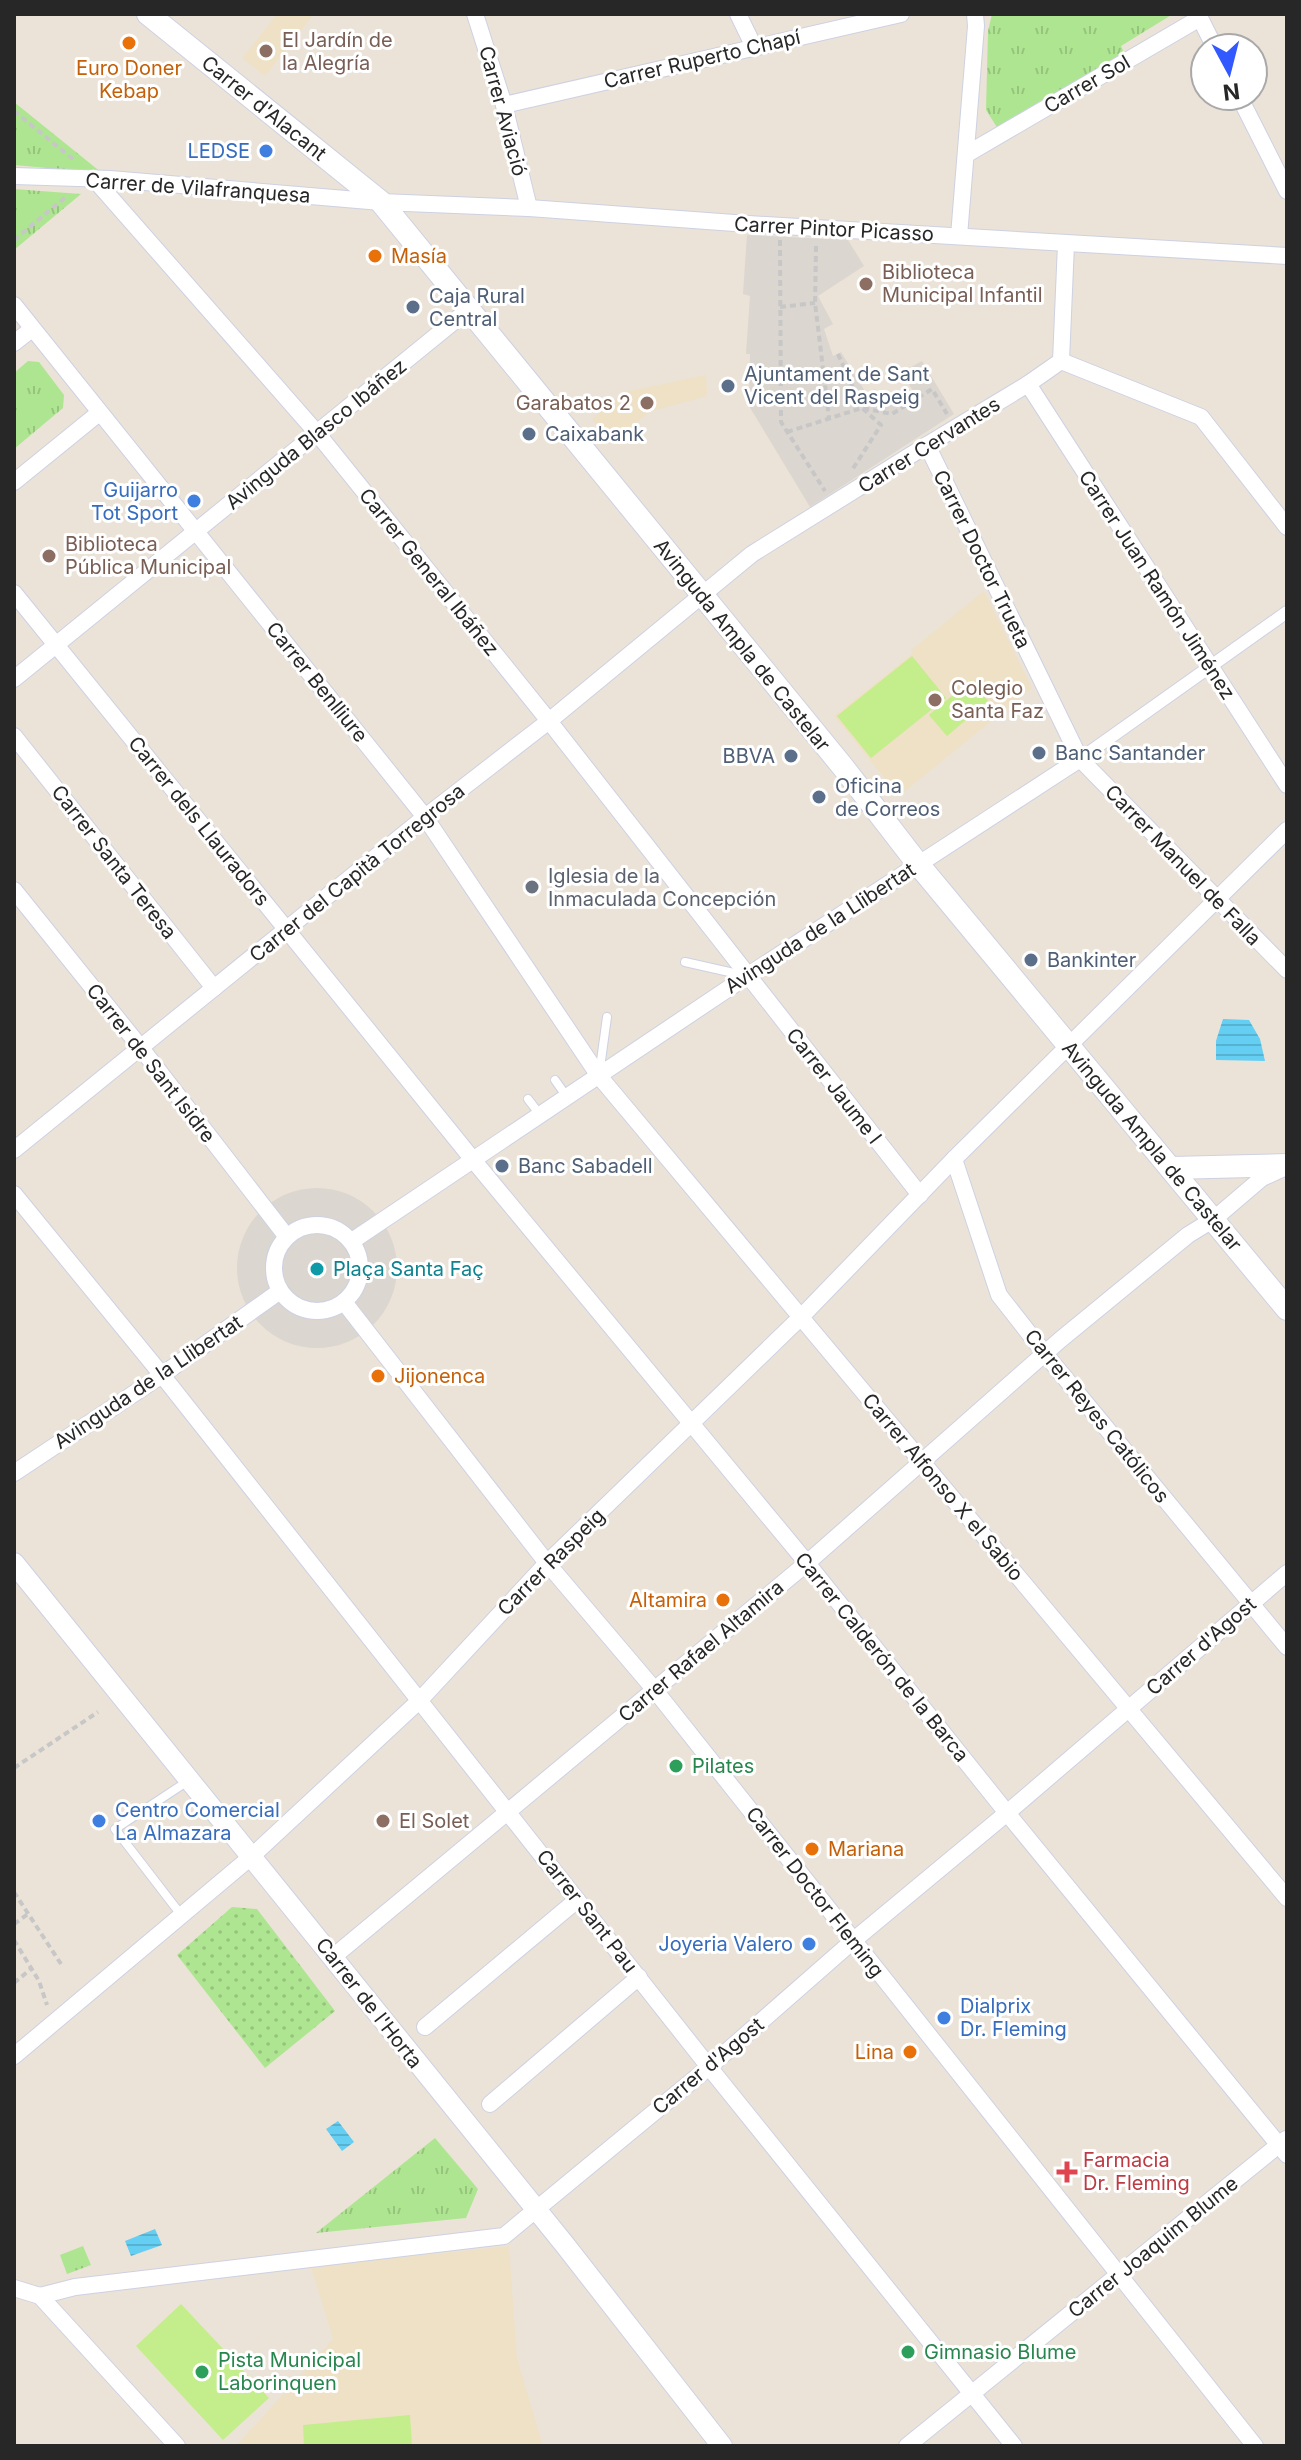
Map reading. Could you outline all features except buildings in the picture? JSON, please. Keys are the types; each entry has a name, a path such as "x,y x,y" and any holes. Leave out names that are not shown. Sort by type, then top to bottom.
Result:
{"main road":[{"name":"Carrer d'Alacant","path":"148,14 381,202"},
{"name":"Avinguda Ampla de Castelar","path":"381,202 843,767 918,864 1287,1309"},
{"path":"1171,1168 1287,1166"}],"street":[{"name":"Carrer Aviació","path":"475,14 504,105 529,208"},
{"path":"738,14 754,47"},
{"name":"Carrer Ruperto Chapí","path":"504,105 901,14"},
{"name":"Carrer Sol","path":"967,154 1201,15"},
{"path":"959,236 976,20"},
{"path":"1247,112 1287,191"},
{"name":"Carrer de Vilafranquesa","path":"14,176 110,179 381,202"},
{"name":"Carrer General Ibáñez","path":"95,180 317,433 549,721 747,976"},
{"name":"Carrer Pintor Picasso","path":"381,202 529,208 1287,256"},
{"path":"1066,244 1061,361 1201,417 1287,527"},
{"name":"Carrer Benlliure","path":"14,305 425,817 599,1076"},
{"name":"Avinguda Blasco Ibáñez","path":"14,679 468,310"},
{"path":"14,343 32,329"},
{"name":"Carrer Cervantes","path":"700,595 752,554 1061,361"},
{"name":"Carrer Juan Ramón Jiménez","path":"1028,384 1287,785"},
{"path":"14,482 99,413"},
{"name":"Carrer Doctor Trueta","path":"927,445 1080,759"},
{"name":"Carrer dels Llauradors","path":"14,593 474,1161"},
{"name":"Carrer del Capità Torregrosa","path":"14,1150 425,817 549,721 700,595"},
{"name":"Avinguda de la Llibertat","path":"352,1241 747,976 1080,759 1287,612"},
{"name":"Carrer Santa Teresa","path":"14,736 214,988"},
{"name":"Carrer Manuel de Falla","path":"1080,759 1287,970"},
{"name":"Carrer Raspeig","path":"14,2056 251,1857 419,1701 547,1563 802,1316 954,1159 1287,830"},
{"name":"Carrer de Sant Isidre","path":"14,890 287,1237"},
{"name":"Carrer Jaume I","path":"747,976 920,1195"},
{"name":"Carrer Alfonso X el Sabio","path":"599,1076 1287,1898"},
{"name":"Carrer Reyes Católicos","path":"954,1159 999,1295 1287,1647"},
{"name":"Carrer Calderón de la Barca","path":"474,1161 807,1563 1007,1813 1284,2146"},
{"name":"Carrer Rafael Altamira","path":"333,1957 807,1563 1060,1340 1262,1178 1287,1166"},
{"name":"Carrer Sant Pau","path":"14,1194 162,1375 709,2067 1014,2446"},
{"path":"320,1225 338,1230 352,1241 361,1267 359,1280 344,1302 331,1309 317,1311 302,1308 280,1291 274,1263 278,1249 287,1237 302,1227 320,1225"},
{"name":"Avinguda de la Llibertat","path":"14,1473 162,1375 280,1291"},
{"name":"Carrer Doctor Fleming","path":"344,1302 547,1563 654,1689 1255,2446"},
{"name":"Carrer de l'Horta","path":"14,1563 536,2210 722,2446"},
{"name":"Carrer d'Agost","path":"40,2296 75,2287 504,2236 709,2067 1287,1573"},
{"path":"425,2027 577,1900"},
{"path":"490,2104 639,1977"},
{"name":"Carrer Joaquim Blume","path":"907,2446 1284,2146"},
{"path":"14,2288 40,2296 177,2446"}],"lane":[{"path":"685,962 747,976"},
{"path":"599,1076 607,1017"},
{"path":"555,1080 568,1097"},
{"path":"528,1099 541,1116"},
{"path":"182,1916 115,1829 189,1780"}],"path":[{"path":"779,226 781,422 827,494 835,487"},
{"path":"817,228 815,303 829,418"},
{"path":"780,307 815,303"},
{"path":"838,354 862,408 881,425 851,472"},
{"path":"787,432 862,408 892,414 932,389 955,427"},
{"path":"14,1768 98,1712"},
{"path":"14,1892 61,1964"},
{"path":"14,1924 28,1914"},
{"path":"14,1940 39,1981 46,2001 48,2028"},
{"path":"14,1983 32,1968"}],"shaded area":[{"name":"El Jardín de la Alegría","path":"277,14 314,14 265,76 242,58"},
{"path":"747,235 848,240 864,266 818,296 833,324 824,329 833,356 841,352 866,393 875,389 887,407 913,391 902,372 922,361 954,414 810,507 749,406 750,354 746,354 750,296 743,294"},
{"name":"Garabatos 2","path":"706,375 707,396 649,412 613,442 592,419 624,392"},
{"name":"Colegio Santa Faz","path":"984,591 1032,688 899,796 834,716"},
{"name":"Plaça Santa Faç","path":"317,1188 348,1194 373,1212 391,1237 397,1268 391,1299 373,1324 348,1342 317,1348 286,1342 261,1324 243,1299 237,1268 243,1237 261,1212 286,1194"},
{"path":"509,2246 517,2358 543,2446 236,2446 333,2339 311,2267"}],"green space":[{"path":"992,14 1173,14 1121,46 1126,57 1000,132 986,110 988,31"},
{"path":"14,102 102,173 14,165"},
{"path":"14,189 81,194 14,250"},
{"path":"28,361 39,362 64,395 63,408 14,449 14,373"},
{"path":"912,656 946,698 871,758 837,716"},
{"path":"971,680 988,701 947,736 929,715"},
{"path":"232,1907 257,1909 335,2011 265,2068 177,1955"},
{"path":"435,2138 478,2189 466,2218 316,2233"},
{"path":"83,2246 91,2265 67,2274 60,2255"},
{"name":"Pista Municipal Laborinquen","path":"181,2304 269,2398 223,2440 136,2346"},
{"path":"410,2415 412,2446 304,2446 303,2425"}],"water":[{"path":"1223,1019 1249,1020 1260,1039 1265,1061 1216,1060 1216,1041"},
{"path":"338,2121 354,2142 342,2151 326,2129"},
{"path":"155,2229 162,2245 131,2256 125,2241"}],"place":[{"name":"Euro Doner Kebap","path":"129,43"},
{"name":"El Jardín de la Alegría","path":"266,51"},
{"name":"LEDSE","path":"266,151"},
{"name":"Masía","path":"375,256"},
{"name":"Biblioteca Municipal Infantil","path":"866,284"},
{"name":"Caja Rural Central","path":"413,307"},
{"name":"Ajuntament de Sant Vicent del Raspeig","path":"728,386"},
{"name":"Garabatos 2","path":"647,403"},
{"name":"Caixabank","path":"529,434"},
{"name":"Guijarro Tot Sport","path":"194,501"},
{"name":"Biblioteca Pública Municipal","path":"49,556"},
{"name":"Colegio Santa Faz","path":"935,700"},
{"name":"Banc Santander","path":"1039,753"},
{"name":"BBVA","path":"791,756"},
{"name":"Oficina de Correos","path":"819,797"},
{"name":"Iglesia de la Inmaculada Concepción","path":"532,887"},
{"name":"Bankinter","path":"1031,960"},
{"name":"Banc Sabadell","path":"502,1166"},
{"name":"Plaça Santa Faç","path":"317,1269"},
{"name":"Jijonenca","path":"378,1376"},
{"name":"Altamira","path":"723,1600"},
{"name":"Pilates","path":"676,1766"},
{"name":"Centro Comercial La Almazara","path":"99,1821"},
{"name":"El Solet","path":"383,1821"},
{"name":"Mariana","path":"812,1849"},
{"name":"Joyeria Valero","path":"809,1944"},
{"name":"Dialprix Dr. Fleming","path":"944,2018"},
{"name":"Lina","path":"910,2052"},
{"name":"Farmacia Dr. Fleming","path":"1067,2172"},
{"name":"Gimnasio Blume","path":"908,2352"},
{"name":"Pista Municipal Laborinquen","path":"202,2372"}]}
